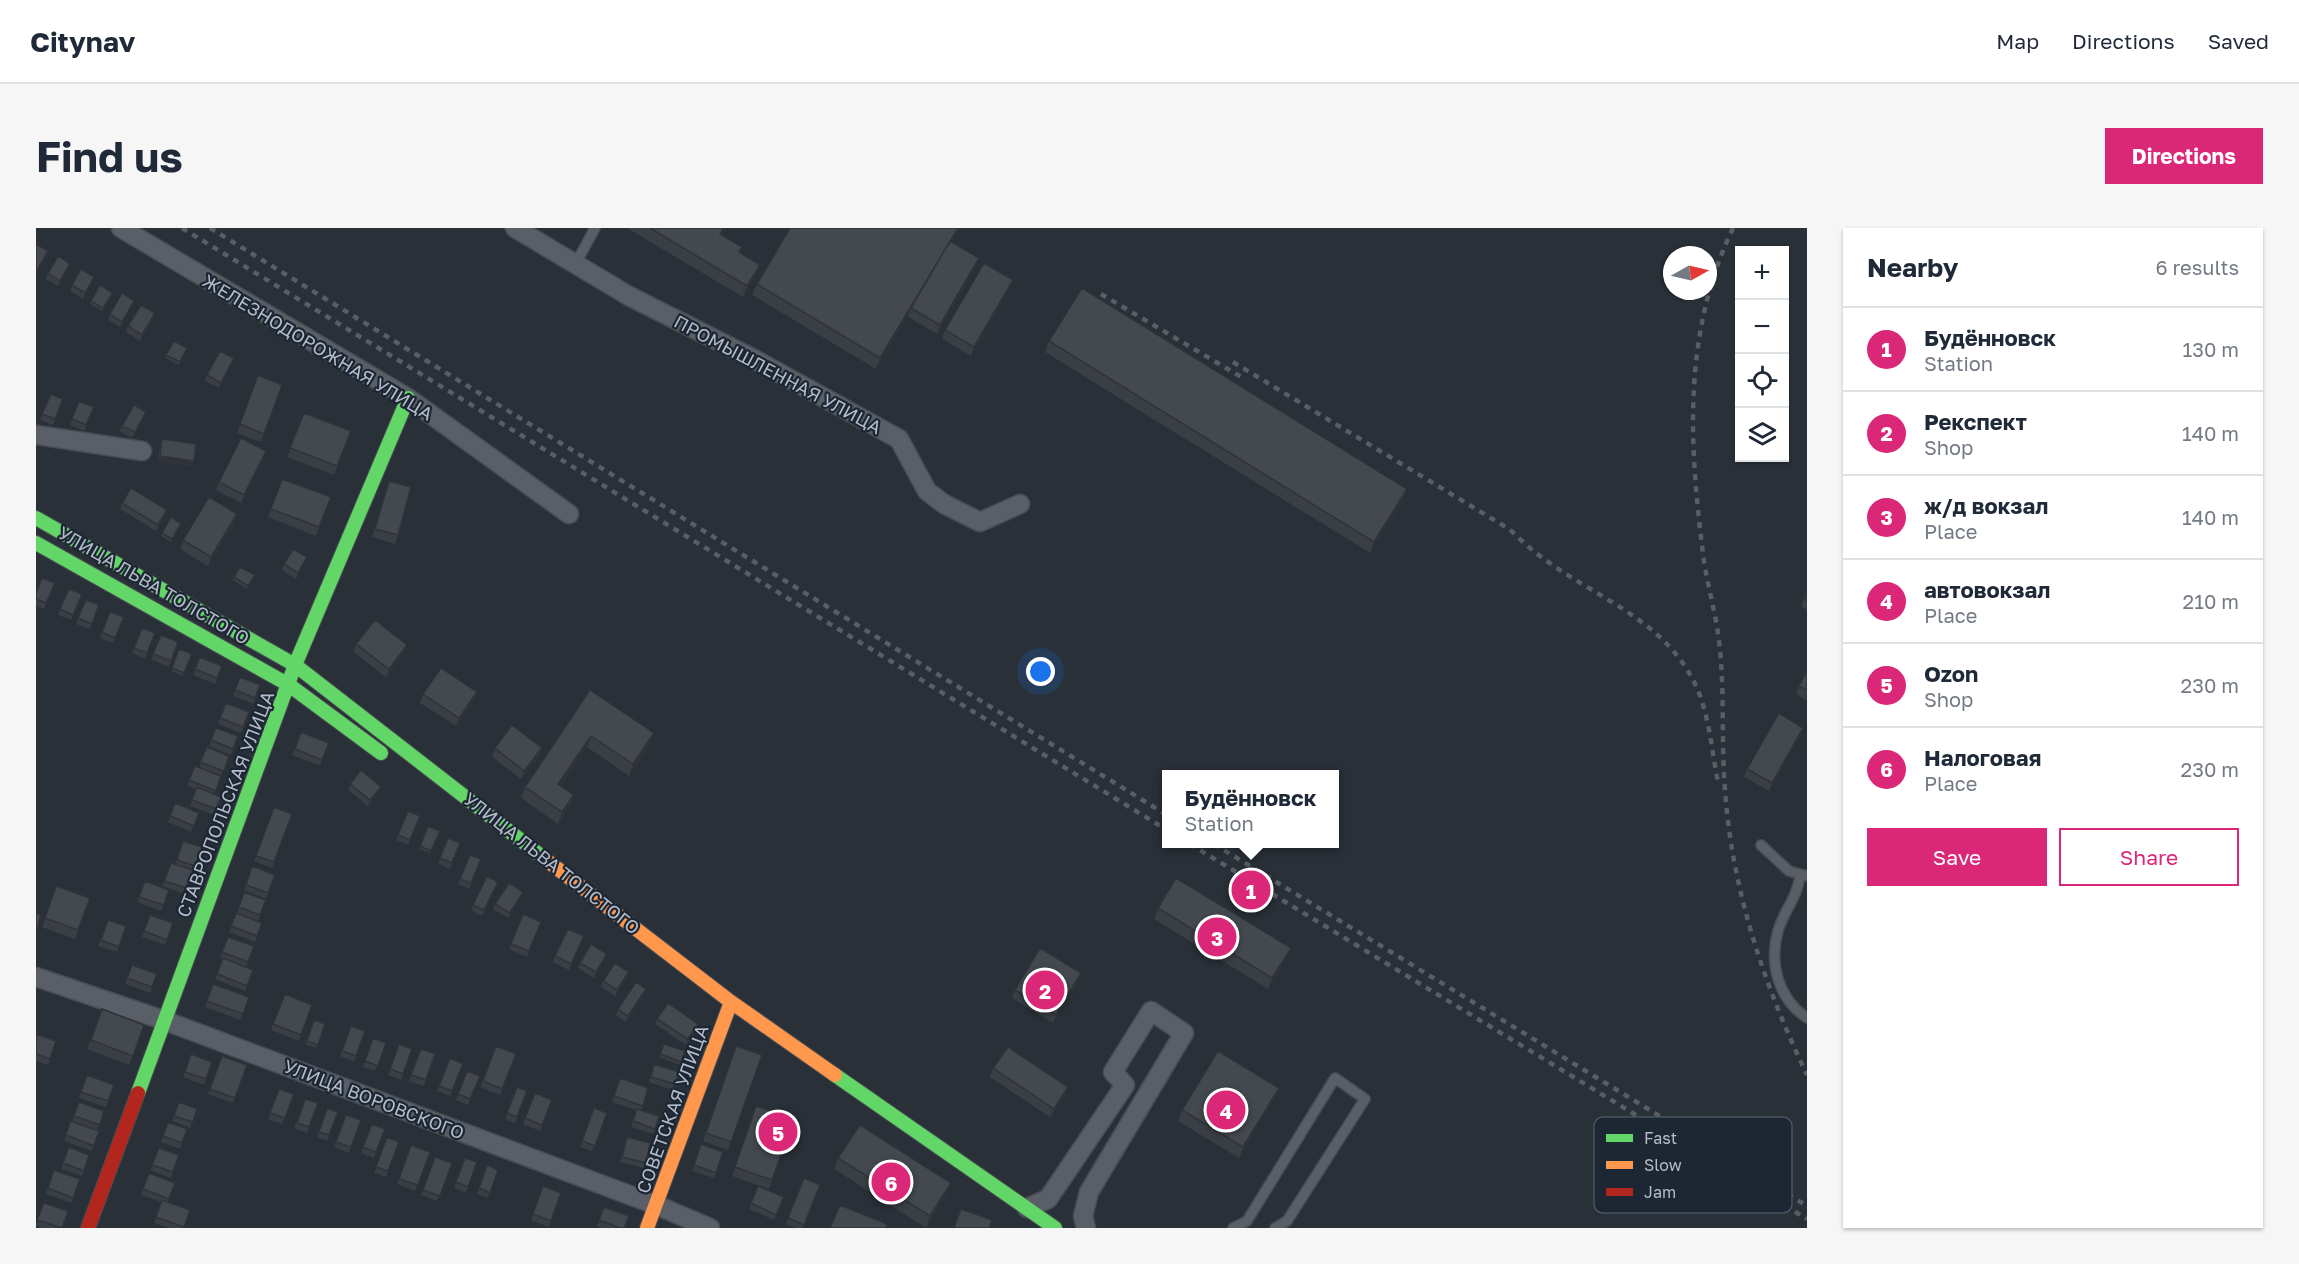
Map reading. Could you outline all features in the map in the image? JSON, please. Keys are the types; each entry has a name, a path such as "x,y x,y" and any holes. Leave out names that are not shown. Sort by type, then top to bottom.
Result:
{"main road":[{"name":"СТАВРОПОЛЬСКАЯ УЛИЦА","path":"88,1228 296,665 408,398"},
{"name":"УЛИЦА ЛЬВА ТОЛСТОГО","path":"36,518 296,665 730,1005"},
{"name":"УЛИЦА ЛЬВА ТОЛСТОГО","path":"36,543 289,685 394,762"},
{"name":"УЛИЦА ЛЬВА ТОЛСТОГО","path":"451,804 730,1005 1032,1217 1055,1228"},
{"name":"СОВЕТСКАЯ УЛИЦА","path":"647,1228 730,1005"}],"street":[{"name":"ЖЕЛЕЗНОДОРОЖНАЯ УЛИЦА","path":"121,228 408,398 569,514"},
{"name":"ПРОМЫШЛЕННАЯ УЛИЦА","path":"515,228 575,265 899,439 927,491 944,504 981,522 1020,504"},
{"path":"36,435 142,452"},
{"name":"УЛИЦА ВОРОВСКОГО","path":"36,977 163,1020 656,1205 710,1228"},
{"path":"1032,1217 1048,1199 1125,1085 1113,1072 1151,1011 1184,1033 1089,1192 1083,1216 1086,1228"}],"lane":[{"path":"575,265 595,228"},
{"path":"1761,845 1789,871 1804,876 1778,932 1774,959 1780,985 1798,1012 1807,1018"},
{"path":"1233,1228 1247,1221 1335,1078 1365,1099 1287,1221 1275,1228"}],"building":[{"path":"650,228 724,228 720,234 742,247 739,252 760,265 747,286"},
{"path":"790,228 958,228 880,358 757,284"},
{"path":"950,241 979,258 940,325 911,308"},
{"path":"36,244 48,251 36,272"},
{"path":"58,256 70,264 60,281 48,273"},
{"path":"984,263 1013,280 974,347 945,330"},
{"path":"81,269 94,277 85,293 72,285"},
{"path":"100,285 113,293 103,308 91,301"},
{"path":"1082,288 1407,489 1374,542 1049,341"},
{"path":"122,293 134,301 122,322 110,314"},
{"path":"141,305 155,313 142,335 128,326"},
{"path":"174,341 187,348 180,362 166,355"},
{"path":"220,351 234,358 221,383 207,375"},
{"path":"258,375 282,385 264,434 240,424"},
{"path":"51,394 63,399 55,419 42,414"},
{"path":"79,401 94,407 86,425 72,419"},
{"path":"134,405 146,412 135,432 122,426"},
{"path":"304,413 351,431 337,466 290,448"},
{"path":"241,438 266,451 244,495 219,482"},
{"path":"162,439 196,444 194,461 160,456"},
{"path":"282,479 331,497 319,527 271,509"},
{"path":"389,481 411,487 398,535 375,529"},
{"path":"131,488 167,510 158,525 122,503"},
{"path":"209,497 237,514 211,557 183,540"},
{"path":"171,517 181,524 172,539 162,533"},
{"path":"293,549 307,557 298,573 284,564"},
{"path":"240,567 255,575 248,586 234,577"},
{"path":"42,578 55,583 46,603 36,599"},
{"path":"69,589 82,594 73,615 60,609"},
{"path":"86,600 99,605 92,624 78,618"},
{"path":"110,612 124,617 115,638 102,632"},
{"path":"375,620 407,645 389,669 356,644"},
{"path":"142,628 155,633 147,653 134,648"},
{"path":"161,635 178,642 171,661 153,654"},
{"path":"179,649 192,654 184,673 172,668"},
{"path":"200,657 222,666 217,678 195,669"},
{"path":"441,668 477,692 459,718 423,694"},
{"path":"1807,671 1807,690 1799,686"},
{"path":"240,677 260,685 255,698 235,690"},
{"path":"590,690 654,733 633,764 591,736 558,784 574,795 562,812 525,787"},
{"path":"226,703 249,712 243,727 220,718"},
{"path":"1779,713 1803,728 1772,783 1747,769"},
{"path":"512,725 542,748 524,771 495,748"},
{"path":"216,728 238,736 233,749 211,740"},
{"path":"301,732 329,743 322,760 295,749"},
{"path":"207,747 229,756 224,771 200,762"},
{"path":"195,766 221,776 216,791 189,780"},
{"path":"361,770 381,787 370,800 350,784"},
{"path":"197,787 221,797 216,809 192,800"},
{"path":"175,803 199,813 194,826 170,816"},
{"path":"274,807 292,814 274,862 256,856"},
{"path":"408,811 420,816 410,840 398,835"},
{"path":"428,826 440,831 431,851 420,846"},
{"path":"448,838 460,843 452,863 440,858"},
{"path":"183,841 202,847 195,866 177,860"},
{"path":"470,855 481,859 471,883 460,879"},
{"path":"171,863 193,870 186,888 164,881"},
{"path":"252,866 275,875 268,893 246,885"},
{"path":"487,876 498,882 484,910 473,905"},
{"path":"1176,878 1291,948 1272,978 1158,908"},
{"path":"145,881 169,890 164,905 139,897"},
{"path":"509,883 523,892 510,913 495,904"},
{"path":"56,886 90,898 78,930 45,918"},
{"path":"244,892 266,900 260,915 239,907"},
{"path":"36,913 41,915 36,933"},
{"path":"236,913 262,923 257,936 231,926"},
{"path":"523,914 541,922 529,951 511,944"},
{"path":"150,915 173,923 167,940 144,931"},
{"path":"108,920 126,926 119,947 101,940"},
{"path":"568,929 584,936 571,964 555,956"},
{"path":"228,937 254,946 248,962 222,952"},
{"path":"591,944 607,954 596,972 580,963"},
{"path":"1040,948 1081,973 1056,1015 1015,990"},
{"path":"223,958 253,970 247,986 217,974"},
{"path":"615,963 629,972 617,990 603,981"},
{"path":"132,965 157,974 152,987 127,978"},
{"path":"636,982 646,989 628,1016 618,1009"},
{"path":"213,984 249,997 243,1014 207,1001"},
{"path":"285,994 312,1005 301,1035 273,1024"},
{"path":"668,1003 698,1024 688,1039 657,1019"},
{"path":"102,1009 144,1025 133,1056 91,1040"},
{"path":"314,1020 325,1024 318,1045 307,1041"},
{"path":"351,1026 365,1031 356,1056 342,1051"},
{"path":"36,1034 56,1041 50,1059 36,1054"},
{"path":"373,1038 386,1043 378,1066 365,1061"},
{"path":"399,1044 412,1049 403,1074 390,1069"},
{"path":"664,1044 685,1051 681,1062 660,1054"},
{"path":"496,1046 516,1054 502,1089 483,1081"},
{"path":"736,1046 762,1055 731,1142 706,1133"},
{"path":"1008,1047 1068,1087 1054,1109 993,1068"},
{"path":"421,1049 435,1054 426,1080 411,1075"},
{"path":"1218,1051 1279,1088 1243,1147 1182,1110"},
{"path":"191,1054 212,1062 206,1079 185,1072"},
{"path":"222,1056 247,1065 235,1098 210,1089"},
{"path":"450,1058 463,1064 452,1091 439,1086"},
{"path":"654,1064 679,1072 675,1084 651,1077"},
{"path":"467,1071 480,1076 470,1099 458,1094"},
{"path":"87,1075 114,1085 108,1101 81,1092"},
{"path":"620,1078 648,1088 643,1106 614,1096"},
{"path":"517,1087 527,1091 517,1117 507,1113"},
{"path":"279,1089 294,1094 285,1118 270,1113"},
{"path":"535,1093 552,1100 542,1125 525,1118"},
{"path":"305,1099 318,1103 309,1127 297,1123"},
{"path":"79,1102 104,1111 100,1125 74,1116"},
{"path":"179,1102 197,1109 193,1122 174,1116"},
{"path":"756,1106 794,1119 772,1180 735,1167"},
{"path":"327,1108 338,1112 329,1135 319,1132"},
{"path":"594,1108 607,1113 595,1146 582,1141"},
{"path":"637,1109 659,1116 655,1129 633,1121"},
{"path":"346,1115 361,1120 351,1147 336,1142"},
{"path":"70,1121 99,1131 94,1146 66,1135"},
{"path":"168,1122 187,1129 182,1143 163,1136"},
{"path":"372,1124 385,1129 376,1152 363,1147"},
{"path":"860,1125 951,1183 930,1216 838,1158"},
{"path":"387,1137 399,1142 388,1171 376,1167"},
{"path":"627,1137 650,1143 646,1163 622,1157"},
{"path":"701,1144 723,1152 716,1173 694,1165"},
{"path":"411,1145 430,1152 418,1185 399,1179"},
{"path":"69,1147 89,1155 84,1171 63,1163"},
{"path":"159,1148 179,1155 173,1172 152,1165"},
{"path":"435,1157 452,1163 440,1196 423,1190"},
{"path":"465,1158 477,1162 468,1187 456,1182"},
{"path":"487,1165 498,1170 490,1193 479,1188"},
{"path":"54,1170 80,1179 73,1198 48,1188"},
{"path":"149,1173 175,1183 169,1199 143,1189"},
{"path":"804,1178 820,1185 804,1225 788,1218"},
{"path":"543,1186 561,1193 551,1221 533,1214"},
{"path":"758,1186 784,1197 776,1215 751,1203"},
{"path":"162,1200 190,1210 184,1227 156,1217"},
{"path":"44,1203 68,1211 62,1228 37,1220"},
{"path":"840,1205 887,1224 886,1228 830,1228"},
{"path":"604,1207 629,1216 624,1228 599,1220"},
{"path":"961,1209 992,1220 989,1228 954,1228"}],"railway":[{"path":"182,228 1162,827"},
{"path":"210,228 1162,812"},
{"path":"1733,228 1716,268 1697,350 1693,433 1695,476 1704,561 1719,641 1725,790 1735,864 1752,936 1764,972 1807,1075"},
{"path":"1101,294 1243,378"},
{"path":"1233,362 1509,529 1562,572 1630,614 1651,630 1670,647 1686,668 1699,693 1708,726 1718,782"},
{"path":"1197,848 1639,1117"},
{"path":"1221,848 1661,1117"},
{"path":"1792,1197 1807,1206"},
{"path":"1792,1210 1807,1219"}],"traffic: fast":[{"path":"138,1093 295,665 408,398"},
{"path":"36,518 295,665 545,859"},
{"path":"36,543 289,685 381,753"},
{"path":"835,1075 1055,1228"}],"traffic: slow":[{"path":"545,859 731,1002 835,1075"},
{"path":"647,1228 731,1002"}],"traffic: jam":[{"path":"88,1228 138,1093"}],"place":[{"name":"Будённовск","path":"1251,890"},
{"name":"ж/д вокзал","path":"1217,937"},
{"name":"Рекспект","path":"1045,990"},
{"name":"автовокзал","path":"1226,1110"},
{"name":"Ozon","path":"778,1132"},
{"name":"Налоговая","path":"891,1182"}]}
